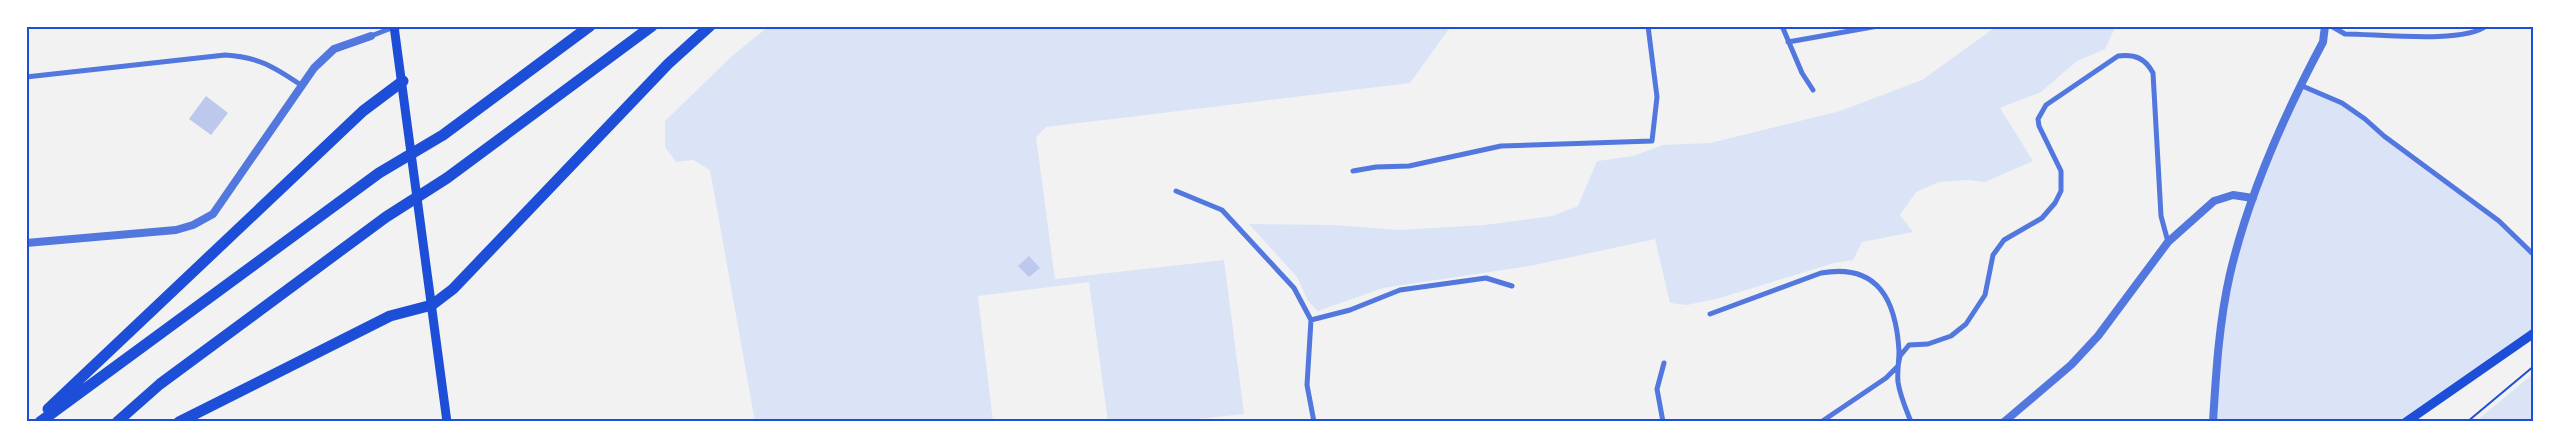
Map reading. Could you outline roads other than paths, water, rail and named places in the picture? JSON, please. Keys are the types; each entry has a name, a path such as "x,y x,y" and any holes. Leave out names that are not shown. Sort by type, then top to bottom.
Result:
{"highway":[{"path":"39,421 379,173 443,135 590,26"},
{"path":"117,422 160,384 386,217 447,178 652,26"},
{"path":"178,422 390,316 432,305 453,288 668,64 710,26"},
{"path":"39,421 363,111 403,82"}],"main road":[{"path":"394,26 447,422"},
{"path":"2406,422 2534,333"}],"street":[{"path":"26,243 176,230 193,225 212,214 301,85 329,52 394,26"},
{"path":"1353,171 1376,167 1409,166 1501,146 1652,141 1656,96 1648,26"},
{"path":"1782,26 1802,73 1813,90"},
{"path":"1788,42 1878,26"},
{"path":"2213,422 2215,378 2230,275 2253,198 2280,128 2300,85 2324,42 2325,26"},
{"path":"2331,26 2346,34 2452,37 2484,28"},
{"path":"26,76 225,55 248,56 301,85"},
{"path":"1821,422 1886,378 1898,366 1900,356 1909,345 1928,344 1951,336 1966,324 1985,296 1993,255 2004,240 2042,218 2055,203 2061,191 2061,171 2039,126 2038,119 2046,105 2118,56 2130,55 2139,57 2148,65 2153,73 2160,216 2168,242"},
{"path":"2300,85 2342,103 2365,119 2384,136 2500,221 2534,255"},
{"path":"1176,191 1222,210 1294,288 1311,320 1307,385 1314,422"},
{"path":"2004,422 2071,365 2098,336 2168,242 2214,201 2233,195 2253,198"},
{"path":"1710,314 1821,274 1840,270 1872,280 1881,288 1889,302 1899,350 1898,381 1903,402 1911,422"},
{"path":"1311,320 1350,310 1400,290 1486,278 1512,286"},
{"path":"1663,422 1658,390 1664,363"}]}
